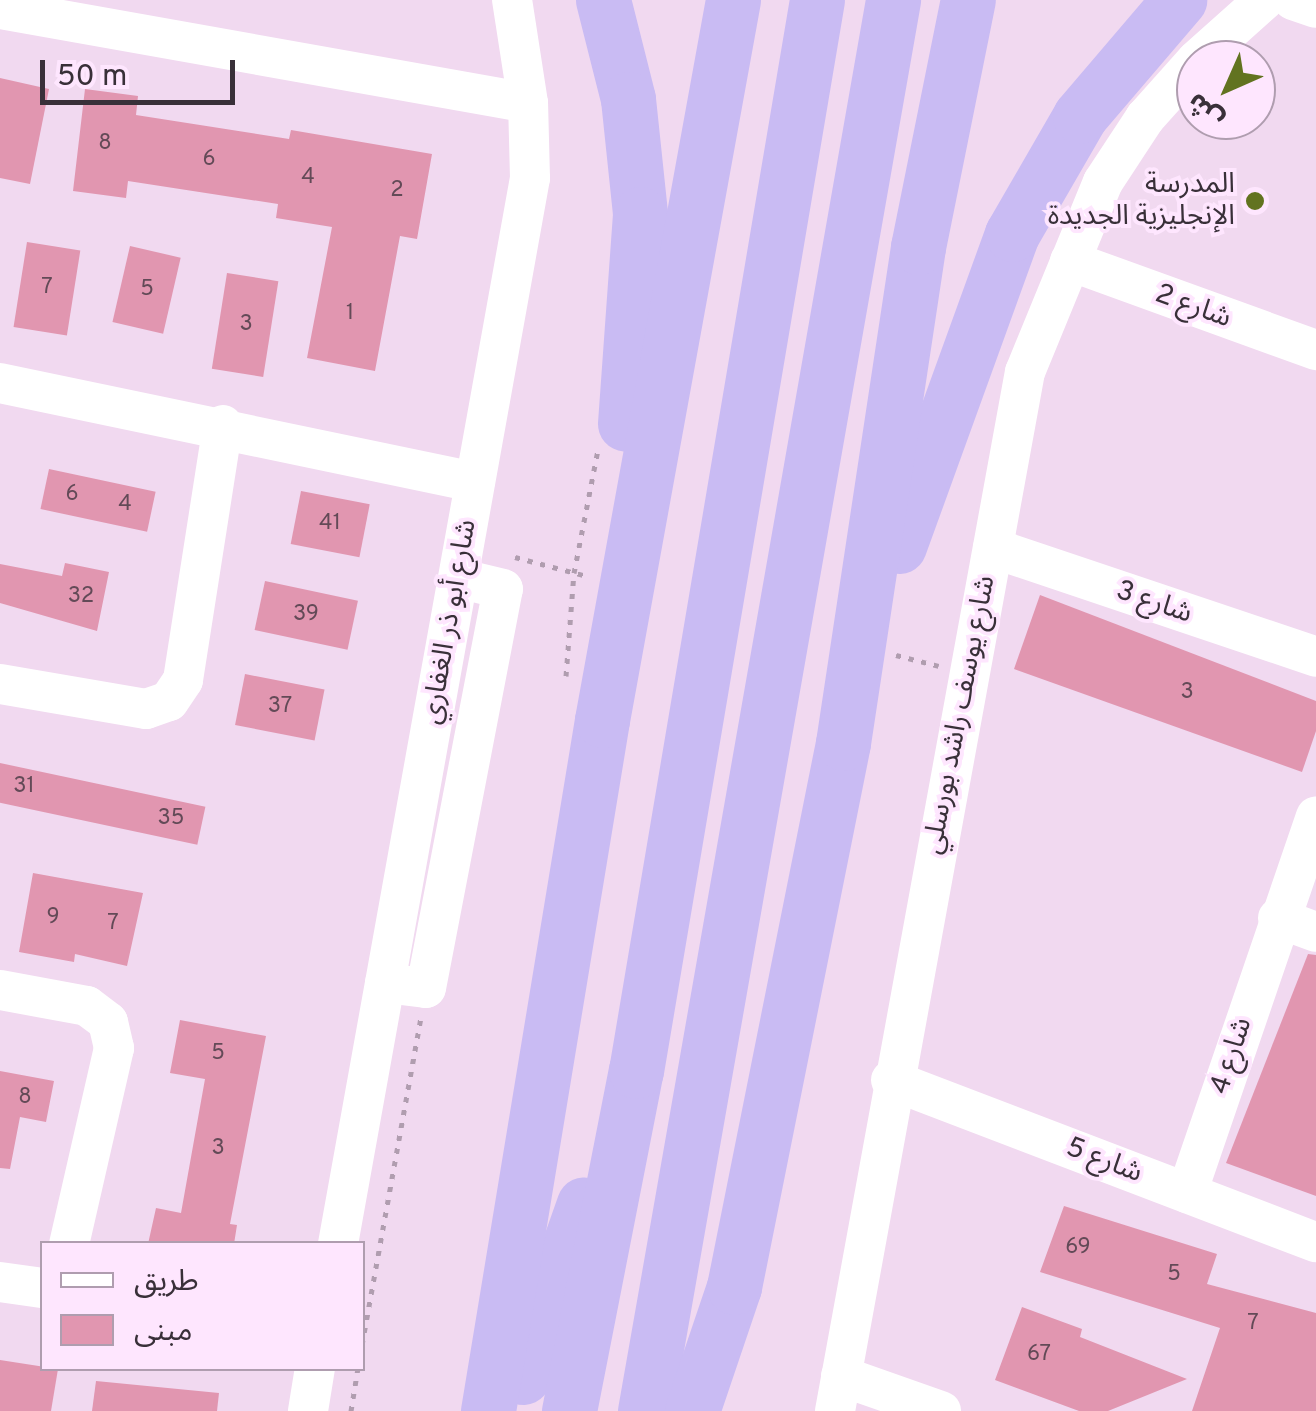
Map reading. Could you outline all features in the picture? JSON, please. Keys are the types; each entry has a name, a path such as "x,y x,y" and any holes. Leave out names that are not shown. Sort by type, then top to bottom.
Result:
{"highway":[{"path":"602,720 640,214 628,100 603,0"},
{"path":"488,1411 602,720 732,0"},
{"path":"569,1411 636,1070 818,0"},
{"path":"646,1411 893,0"},
{"path":"918,247 918,153 935,0"},
{"path":"872,663 918,247 968,0"},
{"path":"692,1411 734,1288 872,663 1012,234 1080,116 1179,0"},
{"path":"513,1411 544,1304 636,1070"}],"street":[{"name":"شارع أبو ذر الغفاري","path":"339,1241 530,178 528,103 512,0"},
{"name":"شارع يوسف راشد بورسلي","path":"1219,40 1264,0"},
{"path":"1293,0 1316,8"},
{"path":"0,9 105,13 528,103"},
{"name":"شارع يوسف راشد بورسلي","path":"838,1394 892,1080 1025,372 1103,182 1145,118 1176,83"},
{"name":"شارع 2","path":"1070,261 1316,350"},
{"path":"0,384 223,425 475,482"},
{"path":"0,684 146,708 168,701 183,680 223,425"},
{"name":"شارع 3","path":"992,548 1316,657"},
{"path":"385,983 426,988 503,589 458,578"},
{"name":"شارع 4","path":"1187,1193 1278,918 1316,818"},
{"path":"1278,918 1316,932"},
{"path":"0,990 88,1006 108,1022 114,1048 71,1241"},
{"name":"شارع 5","path":"892,1080 1316,1242"},
{"path":"0,1282 40,1288"},
{"path":"308,1411 315,1371"},
{"path":"838,1394 941,1411"}],"path":[{"path":"872,663 968,673"},
{"path":"365,1327 426,988"},
{"path":"351,1411 358,1371"}],"building":[{"path":"0,78 49,89 30,184 0,178"},
{"path":"85,89 138,96 136,115 289,139 291,130 432,154 417,239 400,236 375,371 307,358 332,227 276,218 278,204 128,181 126,198 73,191"},
{"path":"27,242 80,250 67,335 14,327"},
{"path":"130,246 181,258 163,334 112,322"},
{"path":"227,273 278,281 263,377 212,369"},
{"path":"49,469 156,492 147,532 40,509"},
{"path":"301,491 370,504 359,557 291,544"},
{"path":"65,563 109,572 97,631 0,603 0,564 62,576"},
{"path":"265,581 358,601 348,650 255,630"},
{"path":"1040,595 1316,701 1316,731 1302,772 1014,669"},
{"path":"245,674 325,689 315,741 235,725"},
{"path":"0,763 205,807 197,845 0,803"},
{"path":"33,873 143,893 127,966 75,954 74,962 19,952"},
{"path":"1308,954 1316,955 1316,1196 1226,1163"},
{"path":"180,1020 266,1036 230,1224 237,1225 234,1241 149,1241 156,1208 181,1213 205,1079 170,1073"},
{"path":"0,1071 54,1081 46,1122 20,1117 10,1169 0,1168"},
{"path":"1064,1206 1217,1254 1207,1284 1316,1313 1316,1411 1192,1411 1220,1328 1040,1272"},
{"path":"1022,1307 1082,1329 1080,1337 1187,1379 1108,1411 1079,1411 995,1380"},
{"path":"0,1360 40,1366 40,1371 58,1371 51,1411 0,1411"},
{"path":"96,1381 219,1393 217,1411 92,1411"}],"place":[{"name":"المدرسة الإنجليزية الجديدة","path":"1255,201"}]}
